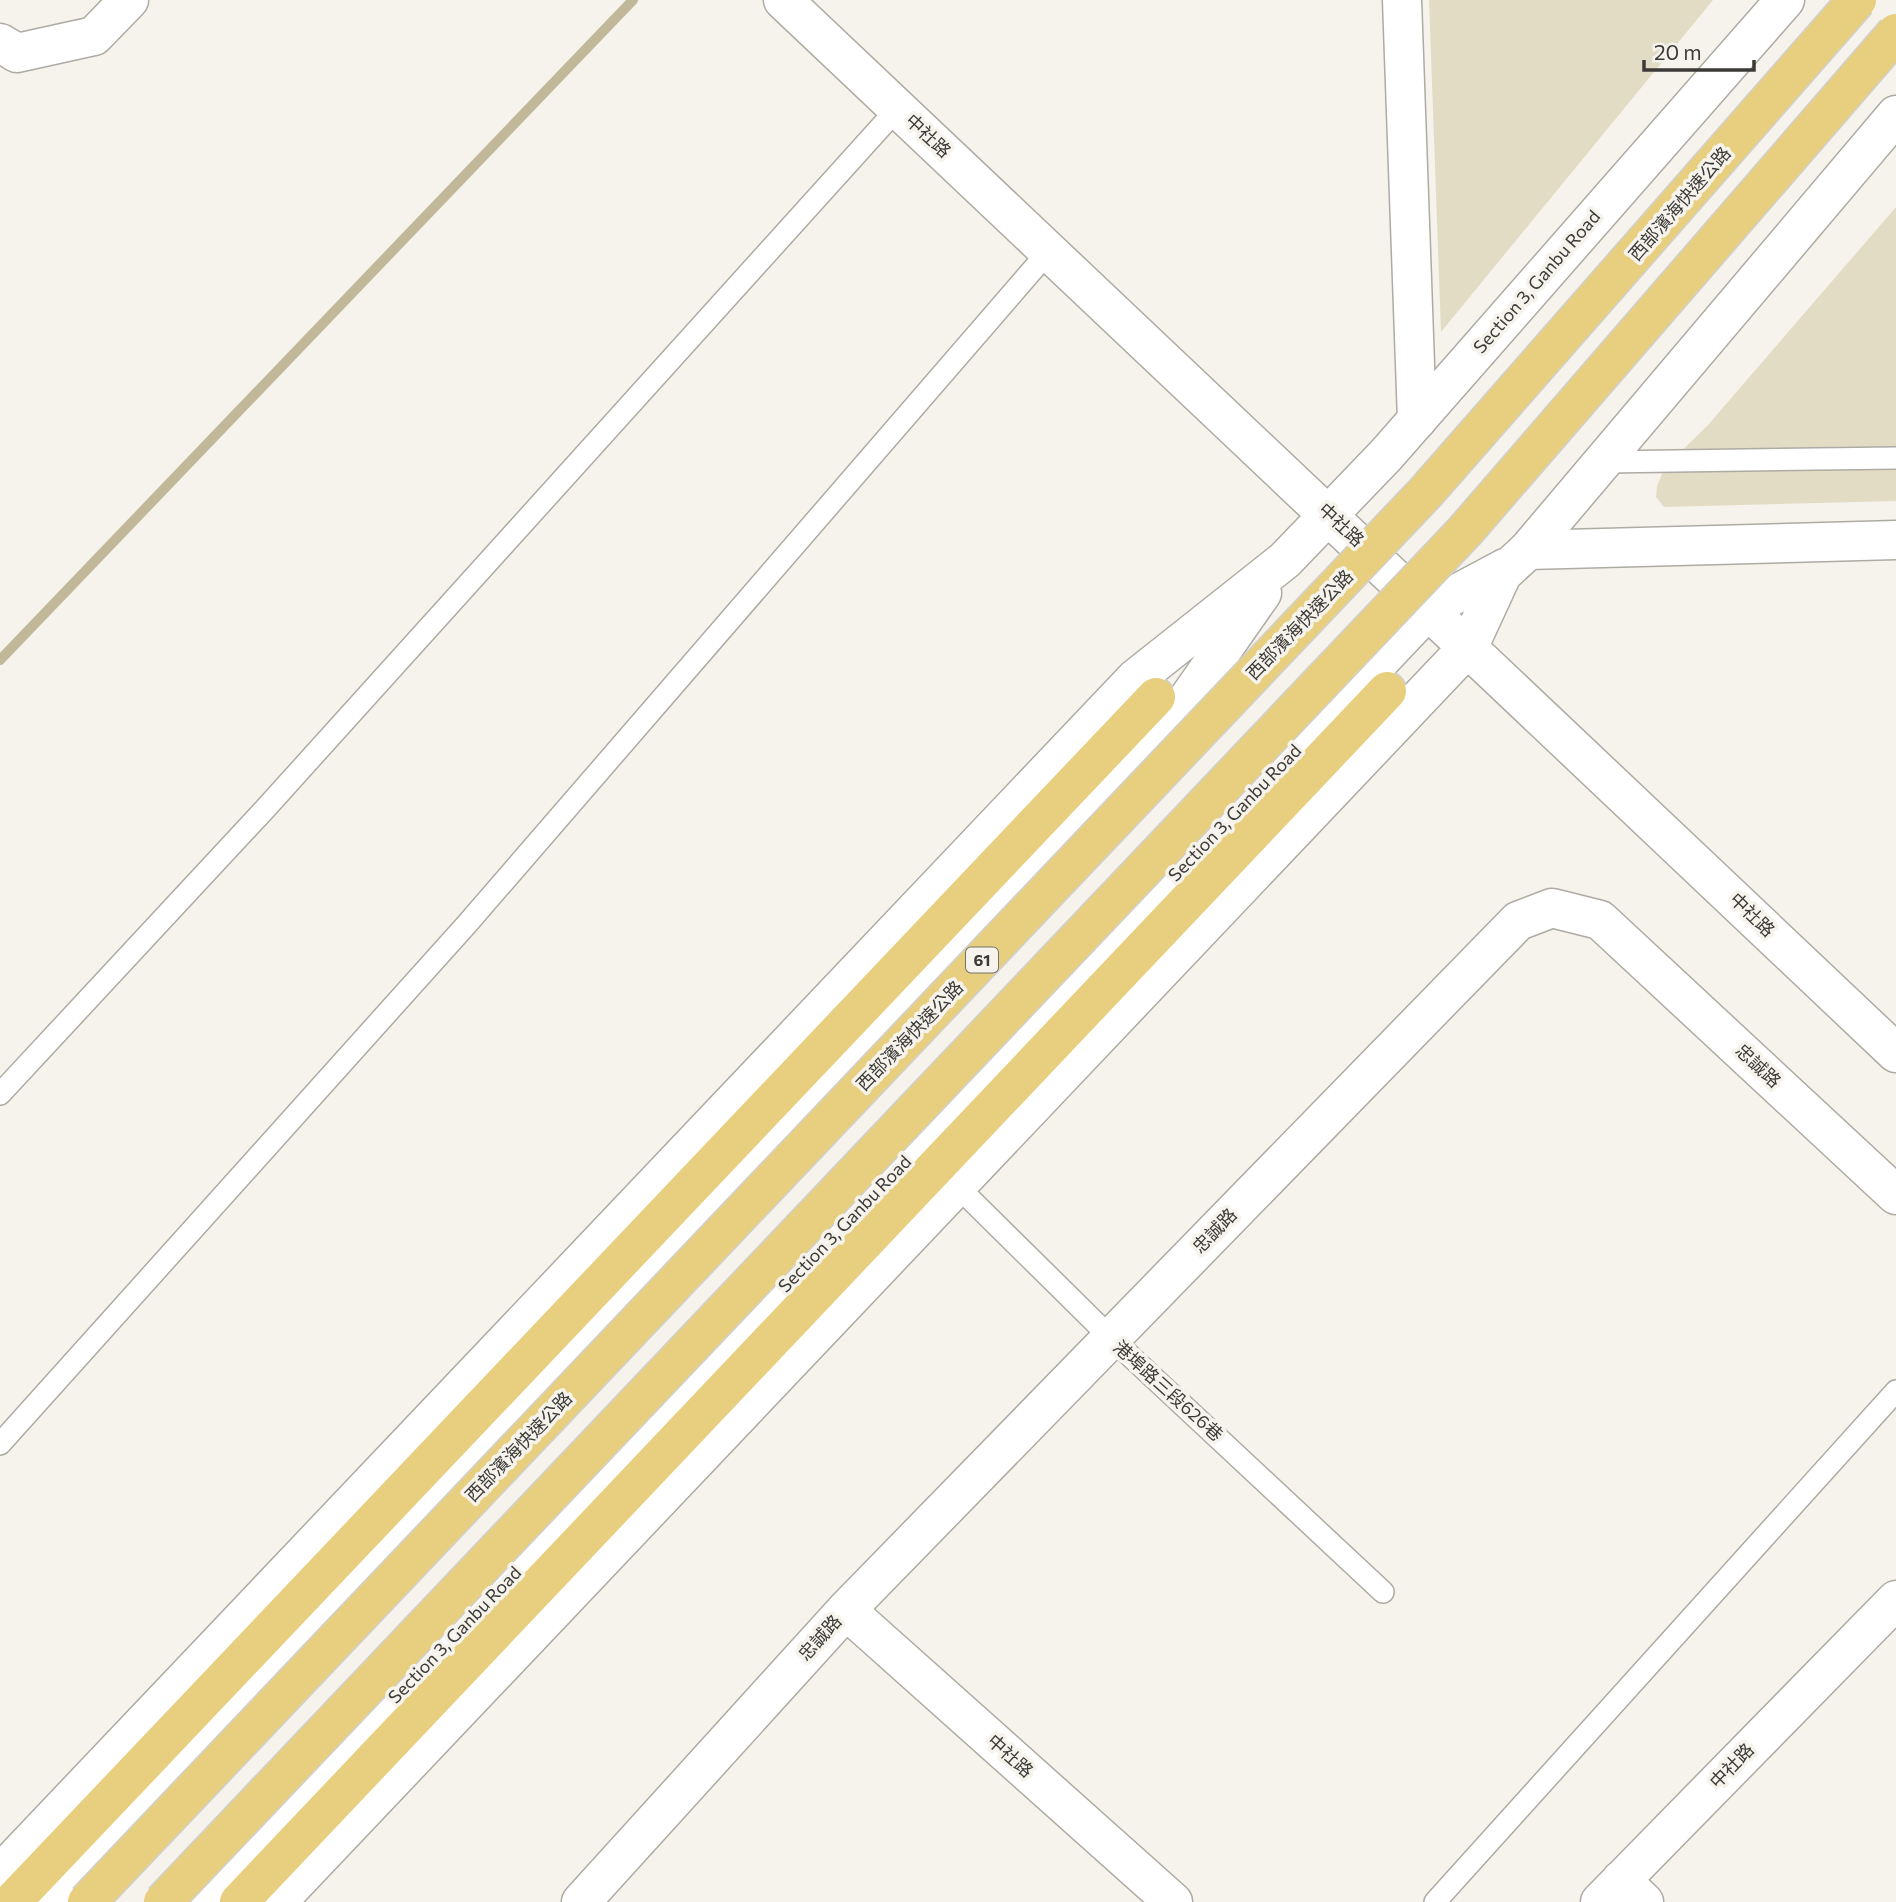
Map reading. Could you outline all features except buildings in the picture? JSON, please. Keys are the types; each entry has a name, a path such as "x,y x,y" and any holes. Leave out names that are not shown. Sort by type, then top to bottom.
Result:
{"highway":[{"name":"西部濱海快速公路","path":"88,1902 1426,492 1857,0"},
{"path":"163,1902 1465,531 1896,33"},
{"path":"239,1902 1387,691"},
{"path":"12,1902 1156,697"}],"street":[{"path":"0,43 17,54 94,36 129,0"},
{"name":"中社路","path":"783,0 1896,1052"},
{"path":"1402,0 1417,420"},
{"name":"Section 3, Ganbu Road","path":"1156,697 1417,420 1785,0"},
{"name":"Section 3, Ganbu Road","path":"202,1902 1517,559 1604,462 1896,115"},
{"path":"1517,559 1896,540"},
{"name":"Section 3, Ganbu Road","path":"0,1874 1135,679 1285,560"},
{"name":"Section 3, Ganbu Road","path":"49,1902 1176,716 1285,560"},
{"name":"Section 3, Ganbu Road","path":"1387,691 1449,627"},
{"name":"Section 3, Ganbu Road","path":"277,1902 957,1185 1449,627"},
{"name":"忠誠路","path":"581,1902 846,1610 1518,921 1552,908 1600,919 1896,1195"},
{"name":"中社路","path":"1622,1895 1864,1631 1896,1600"},
{"name":"中社路","path":"846,1610 1174,1902"}],"lane":[{"path":"0,1094 275,798 898,108"},
{"path":"0,1444 467,924 1049,251"},
{"path":"1604,462 1896,458"},
{"name":"港埠路三段626巷","path":"957,1185 1111,1338 1383,1592"},
{"path":"1435,1902 1896,1391"}],"shaded area":[{"path":"1429,0 1713,0 1441,332"},
{"path":"1896,207 1896,501 1664,507 1656,497 1657,486 1665,467 1708,425"}],"waterway":[{"path":"0,660 633,0"}]}
